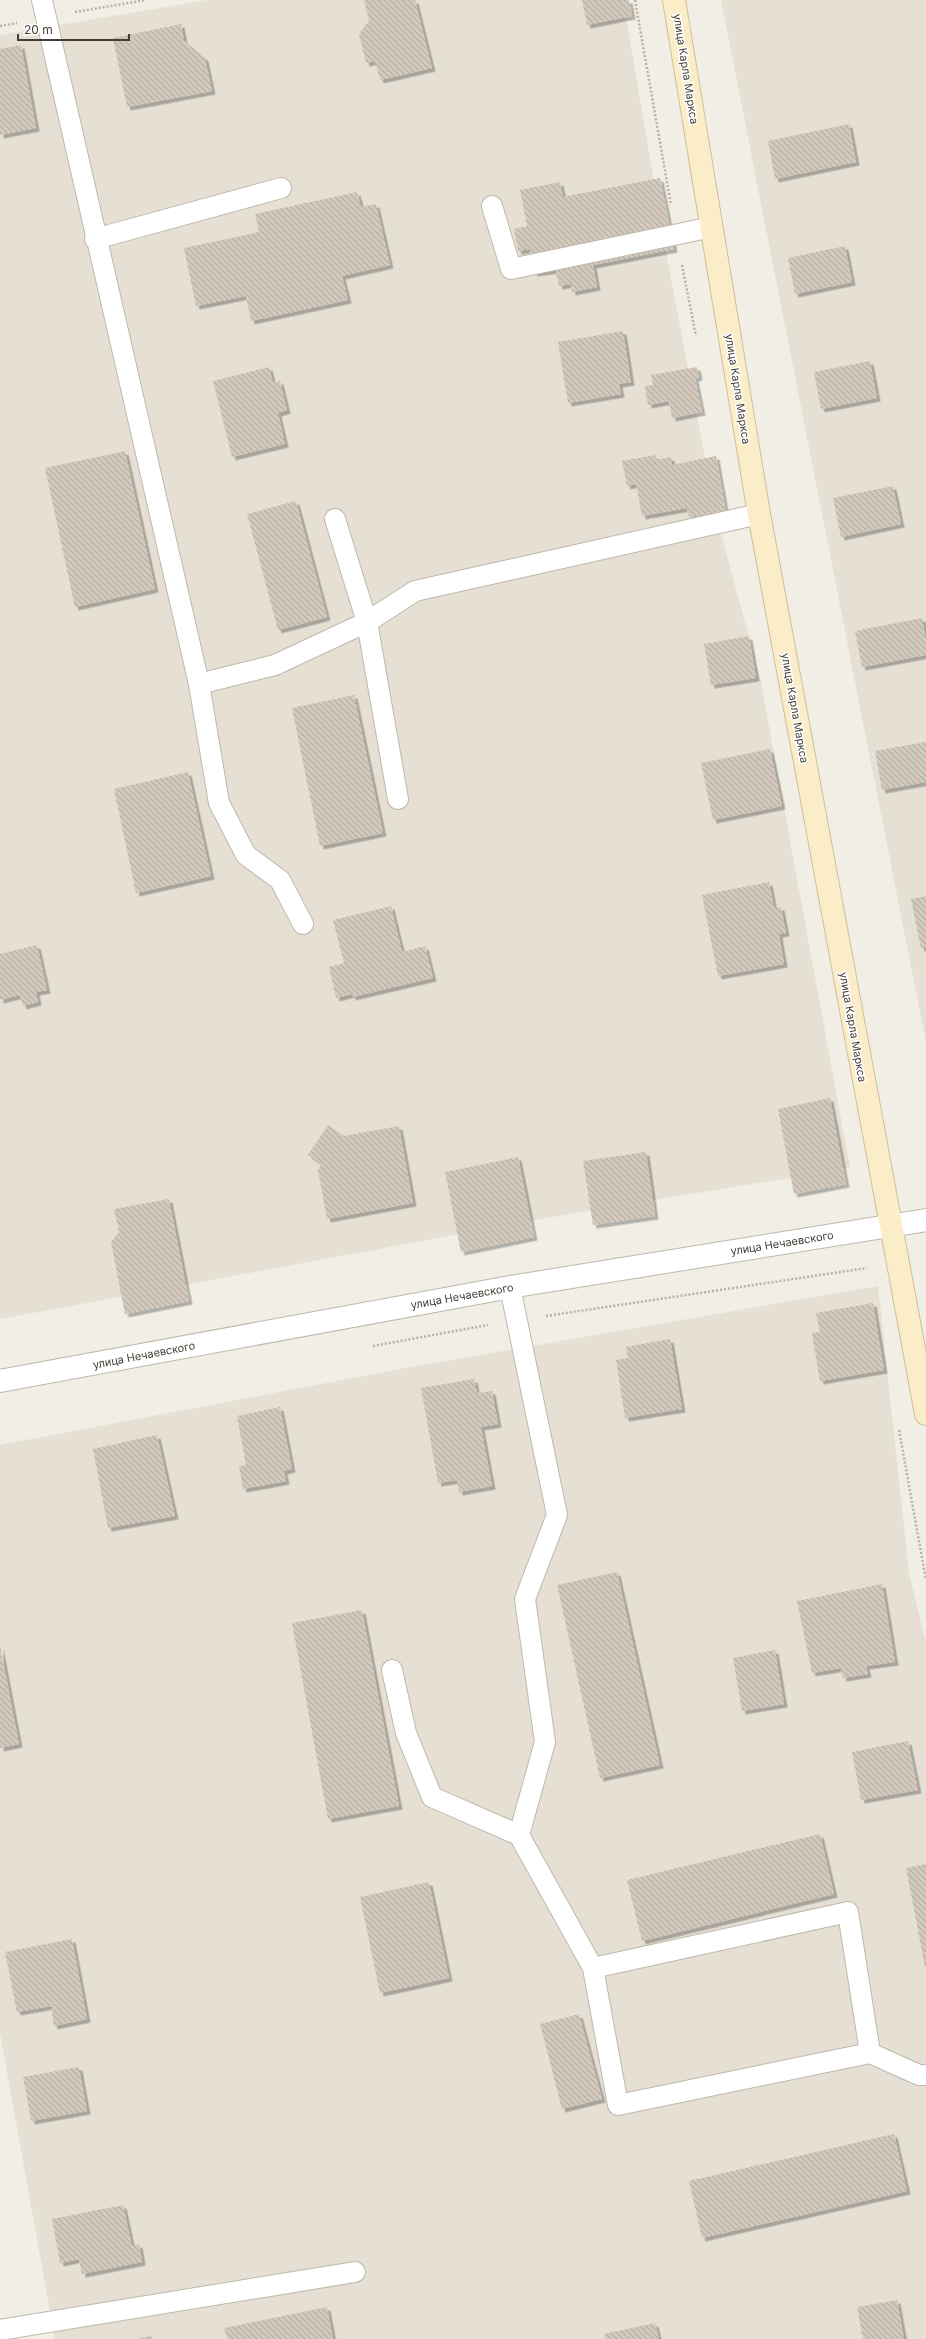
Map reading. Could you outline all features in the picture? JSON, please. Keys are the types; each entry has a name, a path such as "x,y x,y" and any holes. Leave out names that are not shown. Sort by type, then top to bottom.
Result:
{"main road":[{"name":"улица Карла Маркса","path":"674,0 759,514 926,1414"}],"street":[{"name":"улица Нечаевского","path":"0,1381 510,1286 926,1220"}],"lane":[{"path":"42,0 95,239 199,684 219,802 246,855 280,880 303,924"},
{"path":"95,239 281,188"},
{"path":"492,206 511,269 712,227"},
{"path":"199,684 275,665 367,622 415,591 759,514"},
{"path":"335,519 367,622 398,799"},
{"path":"510,1286 557,1515 525,1599 545,1742 519,1835"},
{"path":"392,1670 406,1733 432,1797 519,1835 593,1968 618,2105 870,2053 919,2075 926,2075"},
{"path":"593,1968 848,1912 870,2053"},
{"path":"0,2330 355,2272"}],"path":[{"path":"368,1347 517,1320 897,1263"}],"shaded area":[{"path":"207,0 623,0 666,252 716,516 760,677 850,1168 563,1215 0,1319 0,35"},
{"path":"721,0 926,0 926,1042 896,890"},
{"path":"878,1286 909,1573 926,1643 926,2339 55,2339 0,2033 0,1445 411,1367"}],"building":[{"path":"364,0 415,0 432,68 380,80 375,61 366,63 359,34 369,21"},
{"path":"582,0 629,0 632,16 587,25"},
{"path":"181,24 184,41 205,58 212,91 127,107 113,38"},
{"path":"21,45 36,128 0,135 0,49"},
{"path":"849,124 856,162 775,179 768,141"},
{"path":"660,178 674,249 593,265 597,287 572,292 571,284 559,286 556,270 534,273 530,249 518,251 514,229 527,226 520,190 560,182 563,197"},
{"path":"357,192 361,207 376,204 390,265 342,276 348,300 251,321 246,296 196,306 184,248 259,232 255,214"},
{"path":"845,246 852,282 795,294 788,258"},
{"path":"623,331 631,382 619,384 621,394 568,403 558,342"},
{"path":"870,361 877,398 821,409 814,372"},
{"path":"269,367 273,383 280,381 287,410 278,413 285,444 232,457 213,381"},
{"path":"697,367 699,377 695,378 702,412 672,418 669,401 648,405 645,386 653,385 651,375"},
{"path":"125,451 155,589 75,607 45,468"},
{"path":"655,455 656,460 671,457 672,465 716,456 726,513 697,524 696,516 689,517 687,508 642,516 636,484 627,486 622,461"},
{"path":"893,486 901,524 841,537 833,498"},
{"path":"296,501 327,617 278,630 247,514"},
{"path":"922,618 926,641 926,655 862,667 855,631"},
{"path":"749,636 756,678 711,685 704,644"},
{"path":"354,695 383,833 320,846 292,708"},
{"path":"926,742 926,782 882,790 875,751"},
{"path":"770,749 782,806 713,820 701,763"},
{"path":"188,772 211,876 136,893 114,789"},
{"path":"769,882 774,908 781,907 786,933 779,934 784,964 718,976 702,895"},
{"path":"926,896 926,947 921,948 911,899"},
{"path":"391,906 402,952 425,946 433,978 352,997 352,994 336,998 329,967 344,963 333,920"},
{"path":"37,945 47,990 36,992 38,1002 23,1006 20,995 0,1000 0,954"},
{"path":"830,1098 846,1184 794,1194 778,1109"},
{"path":"328,1125 344,1136 399,1126 413,1203 327,1219 318,1170 322,1164 308,1155"},
{"path":"646,1152 655,1216 593,1225 583,1161"},
{"path":"518,1157 534,1237 461,1252 445,1172"},
{"path":"169,1199 189,1301 125,1314 111,1242 119,1232 114,1209"},
{"path":"873,1303 884,1370 820,1381 812,1333 820,1332 816,1313"},
{"path":"670,1339 682,1409 625,1418 616,1360 628,1358 626,1347"},
{"path":"474,1379 477,1393 492,1391 498,1424 481,1427 492,1486 459,1492 457,1480 438,1483 421,1388"},
{"path":"280,1407 292,1469 284,1471 286,1481 243,1489 239,1466 246,1465 237,1416"},
{"path":"157,1435 175,1516 108,1528 93,1449"},
{"path":"617,1572 660,1765 600,1778 557,1585"},
{"path":"882,1584 895,1662 866,1666 868,1674 843,1678 841,1668 812,1673 797,1601"},
{"path":"362,1610 399,1806 328,1819 292,1623"},
{"path":"0,1645 19,1744 0,1748"},
{"path":"775,1650 784,1704 742,1711 733,1658"},
{"path":"908,1741 918,1790 861,1800 852,1752"},
{"path":"820,1834 834,1894 642,1941 627,1880"},
{"path":"926,1864 926,1967 925,1967 906,1868"},
{"path":"429,1882 449,1978 380,1993 360,1897"},
{"path":"72,1939 87,2019 54,2026 51,2006 17,2012 5,1952"},
{"path":"579,2014 602,2099 562,2109 540,2024"},
{"path":"79,2067 87,2111 31,2121 23,2077"},
{"path":"894,2134 907,2191 702,2238 689,2181"},
{"path":"123,2205 132,2246 139,2244 142,2262 82,2274 79,2259 60,2263 52,2219"},
{"path":"897,2300 904,2339 863,2339 857,2307"},
{"path":"327,2307 333,2339 227,2339 224,2328"},
{"path":"655,2323 659,2339 605,2339 604,2334"},
{"path":"152,2336 152,2339 140,2339 140,2338"}]}
